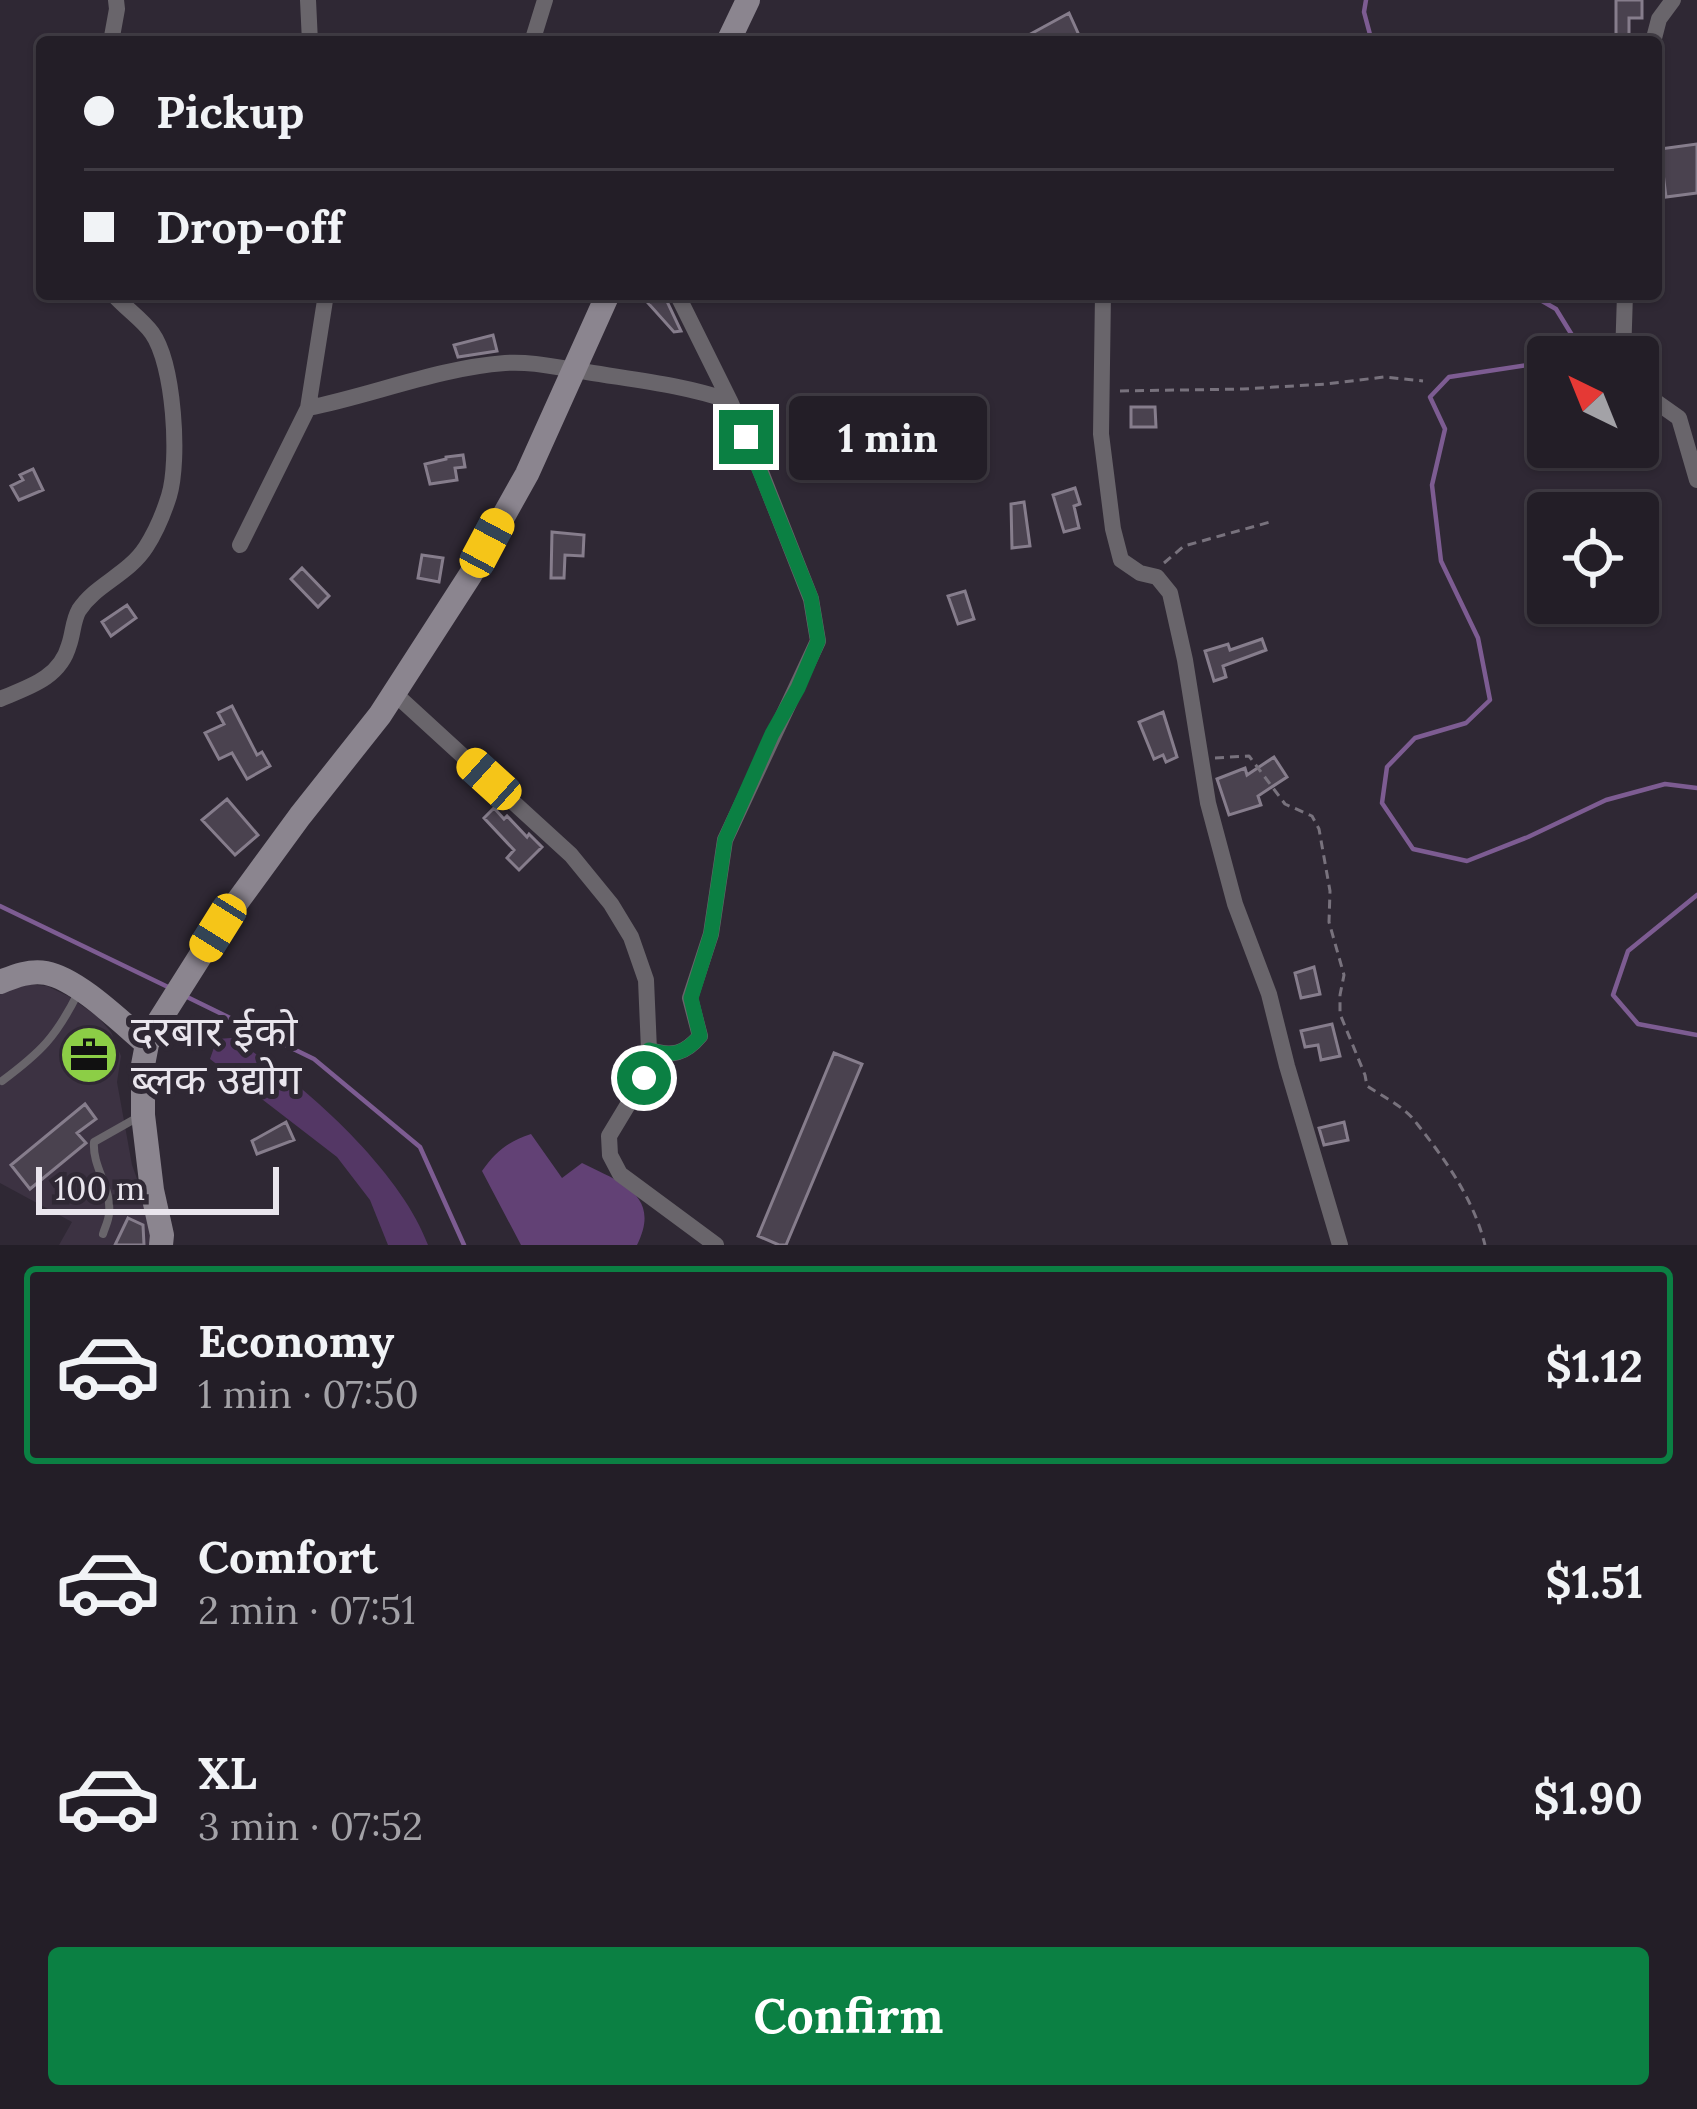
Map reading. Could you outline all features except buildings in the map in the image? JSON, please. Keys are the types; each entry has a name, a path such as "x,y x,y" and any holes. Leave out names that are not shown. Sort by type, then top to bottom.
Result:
{"main road":[{"path":"731,36 748,0"},
{"path":"161,1245 143,1115 142,1065 151,1035 218,928 394,693 471,574 527,474 605,300"},
{"path":"0,982 22,974 48,973 151,1035"}],"street":[{"path":"112,36 116,0"},
{"path":"308,0 310,36"},
{"path":"534,36 545,0"},
{"path":"1655,36 1659,19 1673,0"},
{"path":"0,699 61,668 77,613 147,546 169,496 174,460 171,391 163,354 151,331 118,300"},
{"path":"240,544 308,408 325,300"},
{"path":"649,1050 680,1053 700,1036 691,998 711,934 725,840 818,641 811,598 730,401 680,300"},
{"path":"1103,300 1101,434 1113,529 1121,560 1156,577 1170,593 1208,803 1227,875 1269,994 1340,1245"},
{"path":"1623,336 1624,300"},
{"path":"308,408 506,362 694,388 730,401"},
{"path":"1659,404 1679,418 1697,479"},
{"path":"394,693 571,855 632,937 646,980 649,1050 644,1078 609,1136 610,1155 620,1174 716,1245"}],"lane":[{"path":"2,1081 57,1034 80,989"},
{"path":"103,1234 110,1212 94,1142 143,1115"}],"path":[{"path":"1101,391 1243,389 1384,376 1423,381"},
{"path":"1140,573 1163,564 1184,546 1270,523"},
{"path":"1202,759 1249,756 1286,804 1312,816 1319,829 1330,891 1329,922 1344,975 1340,1014 1367,1086 1414,1120 1432,1143 1465,1193 1485,1245"}],"shaded area":[{"path":"25,984 47,986 68,996 111,1032 121,1056 117,1082 152,1245 59,1245 72,1222 0,1183 0,992"},
{"path":"231,1038 287,1077 345,1128 395,1187 428,1245 388,1245 370,1200 337,1157 210,1059 217,1039"},
{"path":"531,1134 562,1178 582,1163 633,1192 644,1214 637,1245 521,1245 482,1171 503,1148"}],"waterway":[{"path":"1366,0 1370,36"},
{"path":"1540,300 1556,309 1573,336"},
{"path":"1527,365 1449,377 1430,397 1445,429 1432,485 1441,561 1478,638 1490,700 1466,723 1415,738 1387,767 1382,803 1413,849 1467,861 1606,800 1665,784 1697,788"},
{"path":"1697,895 1628,951 1613,995 1638,1024 1697,1035"},
{"path":"0,906 168,987"},
{"path":"183,995 314,1059 420,1147 464,1245"}],"place":[{"name":"दरबार ईको ब्लक उद्योग","path":"89,1055"}],"route":[{"path":"644,1078 649,1050 680,1053 700,1036 691,998 711,934 725,840 818,641 811,598 746,437"}]}
